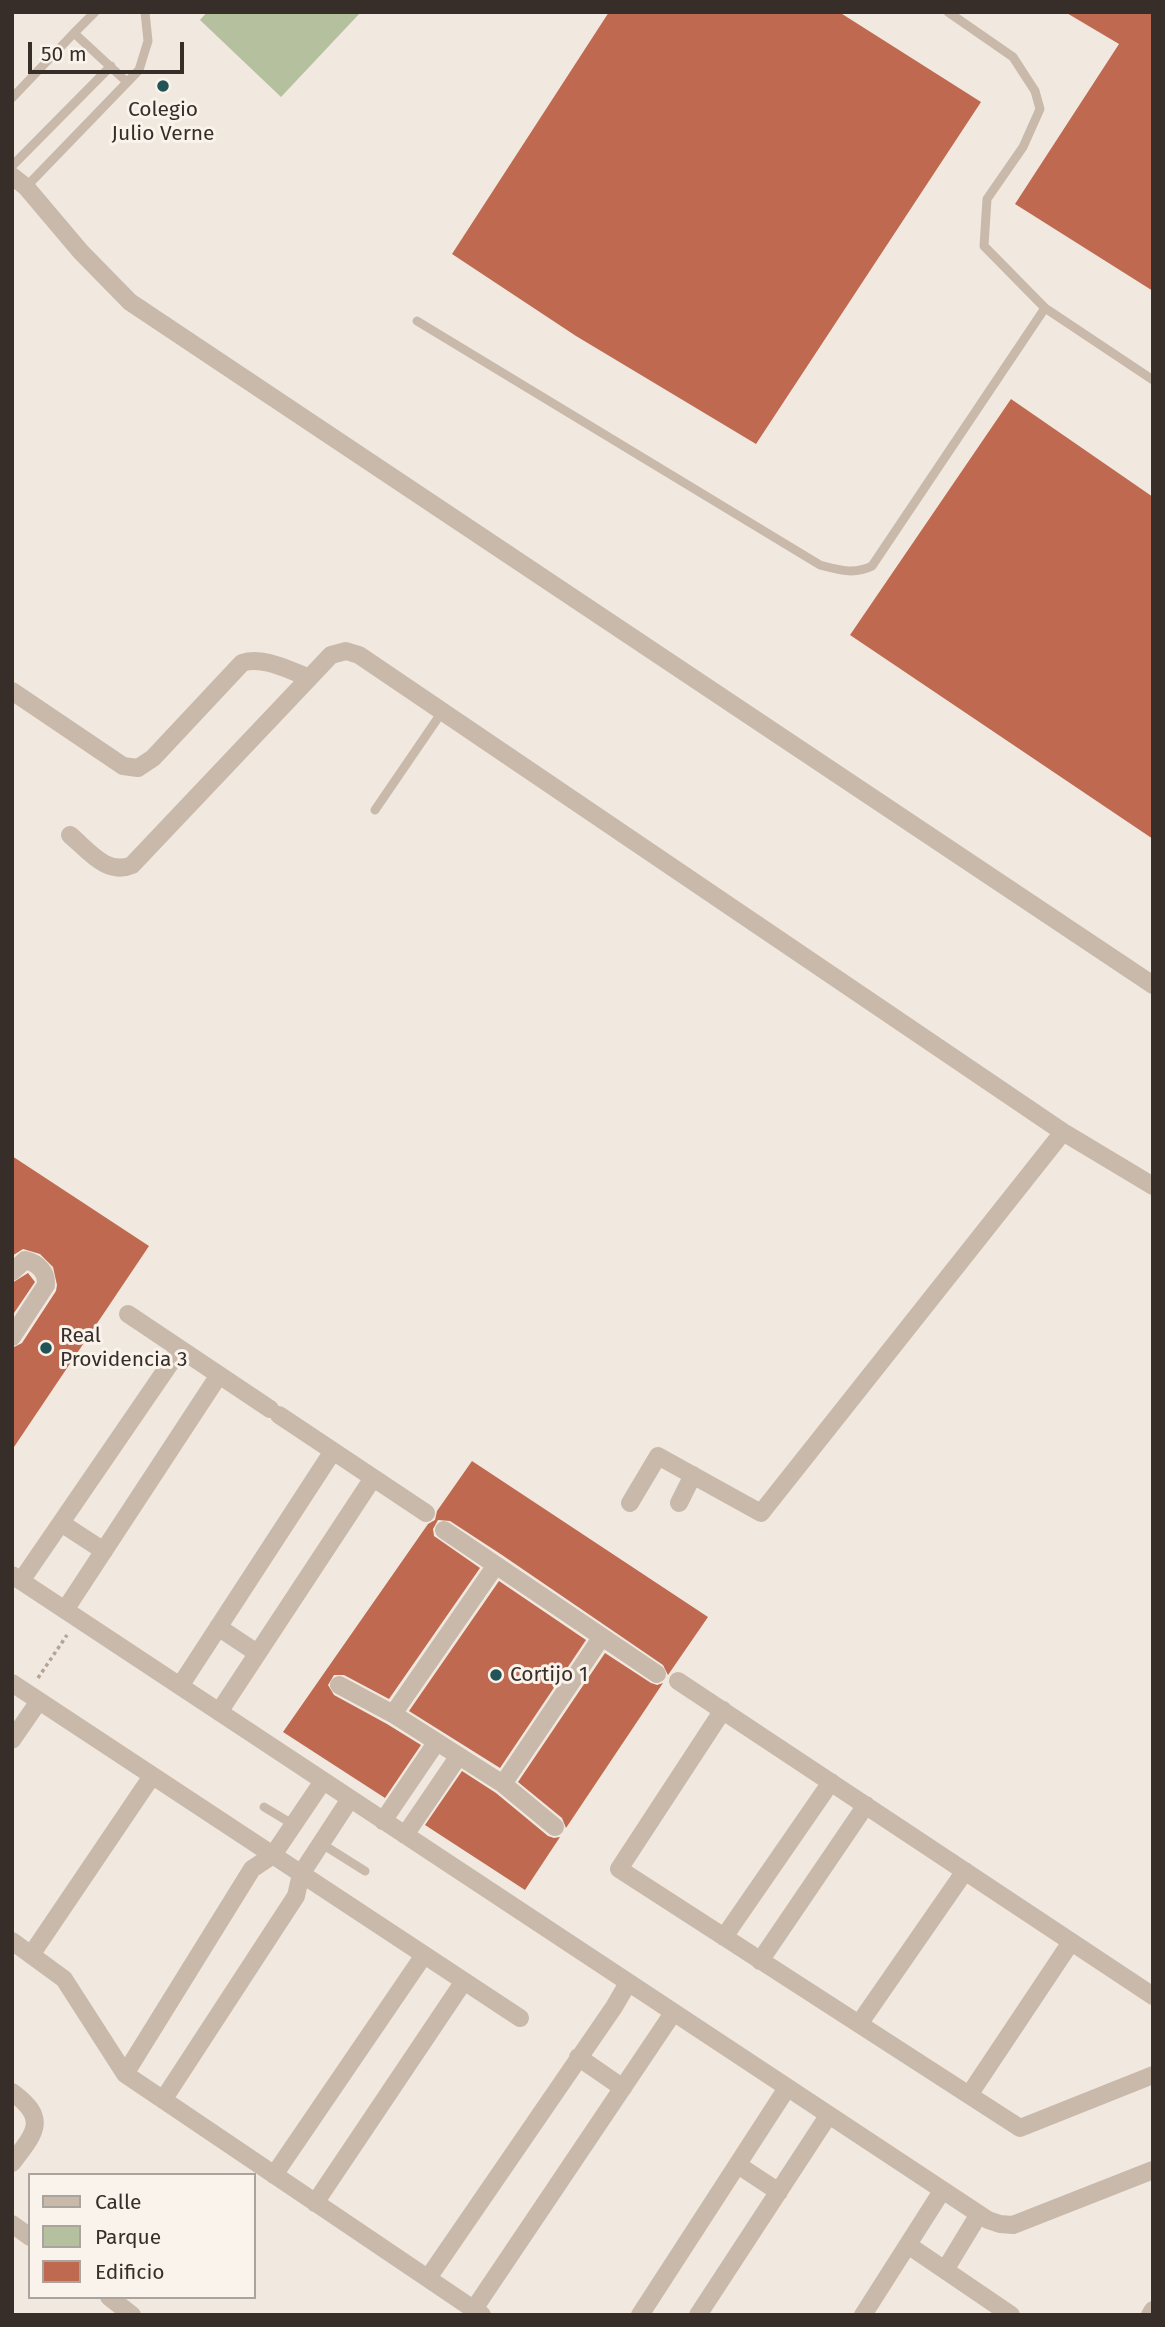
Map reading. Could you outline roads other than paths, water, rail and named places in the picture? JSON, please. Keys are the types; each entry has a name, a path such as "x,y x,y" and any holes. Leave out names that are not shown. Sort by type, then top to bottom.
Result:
{"street":[{"path":"19,181 81,252 130,302 1153,985"},
{"path":"70,835 108,867 122,870 132,865 331,655 346,652 359,655 1063,1132 1153,1186"},
{"path":"12,691 123,766 138,768 153,758 242,663 262,661 308,677"},
{"path":"630,1503 658,1457 761,1513 1063,1132"},
{"path":"12,1272 24,1260 33,1262 42,1269 47,1278 46,1285 12,1337"},
{"path":"128,1314 426,1513"},
{"path":"180,1349 61,1523 16,1578 979,2214 1000,2224 1013,2225 1153,2170"},
{"path":"72,1614 104,1551 219,1375"},
{"path":"180,1686 332,1451"},
{"path":"678,1503 693,1475"},
{"path":"219,1712 373,1478"},
{"path":"61,1523 104,1551"},
{"path":"444,1530 657,1674"},
{"path":"393,1714 496,1565"},
{"path":"218,1627 257,1653"},
{"path":"503,1784 601,1638"},
{"path":"678,1681 1153,1996"},
{"path":"339,1685 393,1714 503,1784 555,1827"},
{"path":"12,1740 26,1693 520,2018"},
{"path":"723,1710 618,1869 1020,2128 1153,2075"},
{"path":"383,1821 436,1743"},
{"path":"405,1835 458,1757"},
{"path":"31,1955 152,1776"},
{"path":"125,2074 252,1869 273,1855 323,1781"},
{"path":"723,1937 831,1782"},
{"path":"163,2101 296,1896 301,1874 350,1799"},
{"path":"760,1961 866,1805"},
{"path":"859,2024 965,1871"},
{"path":"12,1941 64,1979 125,2074 478,2312 673,2013"},
{"path":"969,2095 1071,1942"},
{"path":"274,2175 424,1955"},
{"path":"315,2203 464,1981"},
{"path":"428,2278 628,1983"},
{"path":"578,2057 623,2088"},
{"path":"640,2315 787,2088"},
{"path":"12,2092 30,2106 35,2125 32,2135 12,2163"},
{"path":"698,2315 828,2116"},
{"path":"737,2165 779,2192"},
{"path":"863,2315 943,2191"},
{"path":"945,2270 979,2214"},
{"path":"12,2224 28,2236"},
{"path":"908,2245 1011,2315"},
{"path":"112,2299 132,2315"},
{"path":"1150,2315 1153,2310"}],"lane":[{"path":"12,98 95,12"},
{"path":"19,181 138,70 146,51 148,31 145,12"},
{"path":"948,12 1013,57 1035,91 1040,109 1023,147 987,199 985,246 1045,308 1153,380"},
{"path":"74,33 127,82"},
{"path":"12,166 111,66"},
{"path":"417,321 820,565 847,572 860,572 872,566 1045,308"},
{"path":"374,810 442,712"},
{"path":"264,1807 294,1825"},
{"path":"321,1844 365,1871"}],"place":[{"name":"Colegio Julio Verne","path":"163,86"},
{"name":"Real Providencia 3","path":"46,1348"},
{"name":"Cortijo 1","path":"496,1675"}]}
